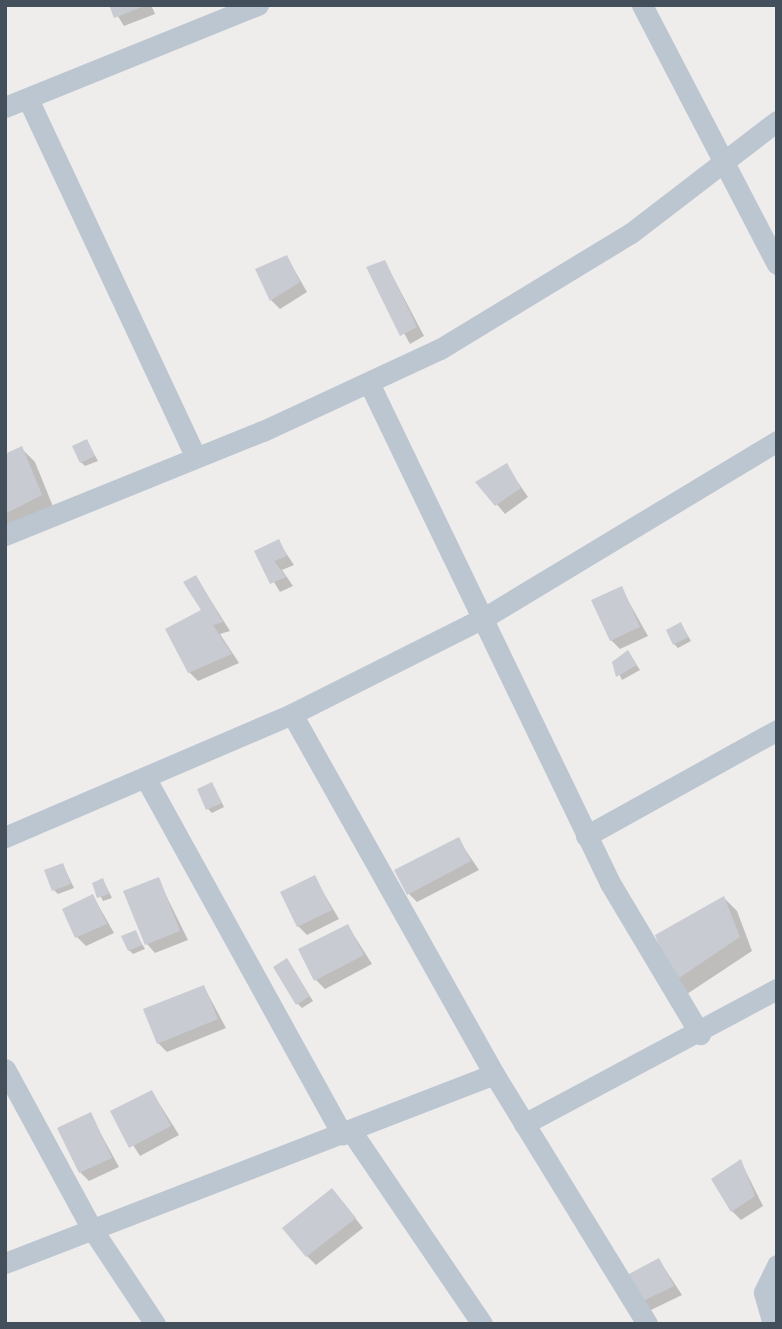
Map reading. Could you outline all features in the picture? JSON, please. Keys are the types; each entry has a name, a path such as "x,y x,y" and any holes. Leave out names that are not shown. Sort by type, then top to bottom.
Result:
{"street":[{"path":"5,107 258,5"},
{"path":"642,5 724,156 777,264"},
{"path":"28,99 196,457"},
{"path":"5,535 370,385 631,233 724,156 777,121"},
{"path":"370,385 486,616 586,835 700,1034"},
{"path":"5,837 146,779 292,714 486,616 777,441"},
{"path":"292,714 494,1074 647,1324"},
{"path":"586,835 777,730"},
{"path":"146,779 346,1133 482,1324"},
{"path":"524,1124 700,1034 777,989"},
{"path":"5,1069 93,1229 155,1324"},
{"path":"5,1263 494,1074"},
{"path":"773,1324 764,1292 777,1265"}],"building":[{"path":"109,5 147,5 114,18"},
{"path":"287,255 300,282 270,301 255,269"},
{"path":"385,260 417,327 400,336 366,267"},
{"path":"87,439 95,456 80,463 72,446"},
{"path":"22,446 42,495 5,514 5,454"},
{"path":"507,463 521,488 495,506 475,482"},
{"path":"279,539 287,556 274,561 286,577 270,584 254,551"},
{"path":"196,575 223,622 213,625 232,654 188,673 165,629 201,610 183,582"},
{"path":"622,586 640,627 610,641 591,600"},
{"path":"681,622 688,637 673,645 666,630"},
{"path":"628,650 637,665 616,677 612,662"},
{"path":"212,782 222,803 206,810 197,789"},
{"path":"459,837 471,861 407,895 394,870"},
{"path":"63,863 71,884 52,891 44,870"},
{"path":"315,875 332,910 297,927 280,892"},
{"path":"159,877 180,931 145,945 123,891"},
{"path":"103,878 109,894 97,898 92,883"},
{"path":"93,894 107,924 75,938 62,909"},
{"path":"724,896 740,937 673,982 655,935"},
{"path":"348,924 364,955 314,981 298,949"},
{"path":"136,930 142,945 128,951 121,936"},
{"path":"287,958 310,996 296,1005 273,967"},
{"path":"204,985 218,1019 157,1044 143,1009"},
{"path":"152,1090 171,1126 129,1148 110,1111"},
{"path":"91,1112 112,1158 79,1173 57,1128"},
{"path":"741,1159 755,1196 731,1212 711,1179"},
{"path":"332,1188 356,1218 306,1257 282,1228"},
{"path":"659,1258 674,1286 641,1302 625,1276"}]}
